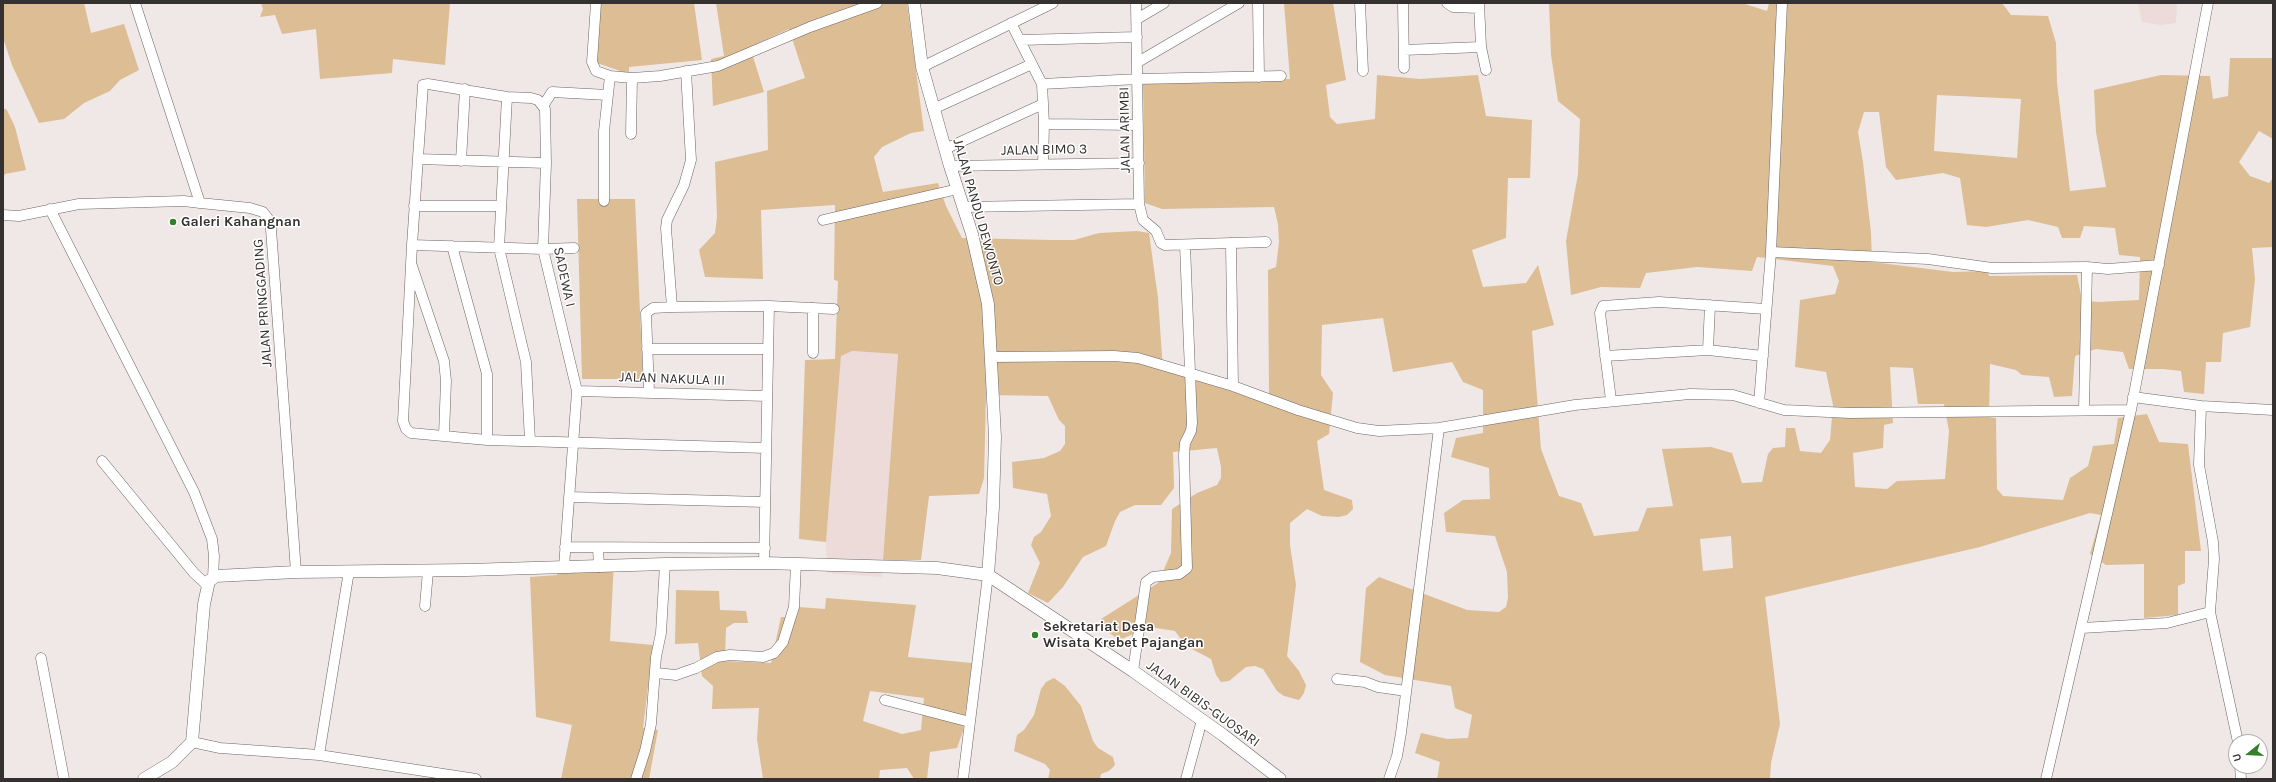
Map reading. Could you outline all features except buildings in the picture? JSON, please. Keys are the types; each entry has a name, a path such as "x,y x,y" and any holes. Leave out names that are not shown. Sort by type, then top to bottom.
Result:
{"street":[{"path":"135,3 200,203"},
{"path":"596,3 592,62 596,71 610,76 632,78 660,76 718,66 810,27 877,3"},
{"name":"JALAN PANDU DEWONTO","path":"914,3 922,67 976,251 988,304 993,357 995,464 988,575"},
{"path":"922,67 1053,3"},
{"name":"JALAN ARIMBI","path":"1136,3 1139,204"},
{"path":"1137,19 1164,3"},
{"path":"1138,62 1239,3"},
{"path":"1258,3 1259,76"},
{"path":"1360,3 1363,71"},
{"path":"1402,3 1404,68"},
{"path":"1447,3 1453,7 1479,5 1481,47 1486,70"},
{"path":"1759,403 1771,252 1782,3"},
{"path":"2046,779 2131,410 2208,3"},
{"path":"1011,24 1042,84 1044,124 1043,164"},
{"path":"1020,40 1136,38"},
{"path":"1404,50 1481,47"},
{"path":"934,109 1032,64"},
{"path":"672,307 666,228 667,220 684,185 690,160 686,72"},
{"path":"604,201 604,131 610,76"},
{"path":"1042,84 1138,79 1281,76"},
{"path":"631,134 632,78"},
{"path":"608,96 552,92 543,106 538,100 531,98 507,97 466,89 428,84 422,87 414,206 404,426 411,433 488,440 766,448"},
{"path":"461,161 466,89"},
{"path":"507,97 499,248 526,362 530,441"},
{"path":"945,149 1043,104"},
{"name":"SADEWA I","path":"543,106 545,116 546,163 542,249 577,391 564,568"},
{"path":"1044,124 1138,125"},
{"path":"418,159 546,163"},
{"name":"JALAN BIMO 3","path":"950,166 1139,163"},
{"path":"822,220 958,189"},
{"name":"JALAN PRINGGADING","path":"3,215 19,216 79,204 184,201 250,208 263,212 269,220 271,229 296,572"},
{"path":"963,208 1139,204 1143,220 1156,231 1162,244 1185,245 1266,242"},
{"path":"414,206 501,206"},
{"path":"50,209 194,492 212,539 214,556 200,641 192,742 172,762 144,779"},
{"path":"1231,243 1233,386"},
{"path":"412,245 542,249 574,248"},
{"path":"1133,671 1146,582 1153,577 1179,574 1187,568 1184,455 1185,443 1191,431 1185,245"},
{"path":"452,246 487,374 488,440"},
{"path":"1771,252 1928,259 1992,268 2087,267 2108,269 2159,265"},
{"path":"411,265 417,276 444,361 446,381 444,435"},
{"path":"2084,409 2087,267"},
{"path":"1611,400 1600,313 1603,306 1610,304 1659,302 1766,309"},
{"path":"1708,350 1710,305"},
{"path":"764,563 769,306"},
{"path":"649,392 645,326 648,310 653,308 672,307 769,306 834,309"},
{"path":"813,308 813,353"},
{"path":"647,349 768,349"},
{"path":"1605,356 1708,350 1763,356"},
{"path":"993,357 1128,356 1233,386 1298,410 1357,428 1391,431 1440,428 1611,400 1690,394 1733,395 1784,410 1850,413 2084,409 2131,410"},
{"name":"JALAN NAKULA III","path":"577,391 767,396"},
{"path":"2133,397 2201,406 2273,410"},
{"path":"2201,406 2199,465 2213,542 2214,559 2210,612 2236,734"},
{"path":"1389,779 1397,756 1440,428"},
{"path":"102,461 194,573 210,582"},
{"path":"569,497 766,502"},
{"path":"565,547 765,548"},
{"path":"598,548 599,567"},
{"path":"210,582 220,575 296,572 428,571 665,564 764,563 938,568 988,575 963,779"},
{"path":"636,779 645,751 651,724 661,633 665,564"},
{"path":"656,673 676,675 696,668 717,657 730,655 763,658 774,653 783,642 794,607 796,564"},
{"path":"319,755 349,571"},
{"path":"425,606 428,571"},
{"name":"JALAN BIBIS-GUOSARI","path":"988,575 1133,671 1202,720 1280,779"},
{"path":"2082,628 2167,623 2210,612"},
{"path":"41,658 64,779"},
{"path":"1337,679 1365,682 1378,687 1406,691"},
{"path":"885,700 970,722"},
{"path":"1186,779 1202,720"},
{"path":"192,742 220,748 319,755 476,779"}],"shaded area":[{"path":"3,3 84,3 91,33 124,24 139,70 120,80 110,91 84,103 64,119 39,123 12,65 3,38"},
{"path":"261,3 450,3 445,65 393,59 392,73 320,79 316,29 282,34 275,15 260,17 263,9"},
{"path":"586,3 694,3 702,60 629,67 629,74 600,64 587,63 591,4"},
{"path":"716,3 907,3 924,131 911,133 882,147 874,157 883,192 938,183 946,206 962,238 1074,240 1099,233 1137,231 1149,233 1158,298 1163,370 1266,402 1269,394 1268,270 1276,267 1279,242 1278,224 1274,207 1162,209 1145,203 1143,83 1290,79 1284,3 1333,3 1346,80 1326,85 1330,117 1337,124 1375,119 1377,75 1420,79 1478,75 1486,116 1532,120 1530,178 1508,178 1506,238 1472,250 1483,287 1526,283 1538,265 1554,325 1532,331 1541,449 1559,496 1581,503 1594,536 1638,531 1647,508 1673,506 1662,449 1711,447 1732,453 1742,483 1762,482 1768,454 1773,448 1785,447 1786,428 1795,428 1800,451 1821,453 1830,440 1833,405 1826,372 1795,367 1800,300 1835,294 1839,281 1833,266 1757,257 1752,271 1697,267 1646,273 1640,288 1601,287 1571,295 1566,241 1578,174 1580,119 1558,101 1551,55 1549,3 1742,3 1767,11 1769,3 2002,3 2011,15 2048,16 2056,43 2057,83 2070,191 2106,187 2096,132 2094,90 2161,75 2210,76 2213,99 2228,96 2230,58 2273,58 2273,139 2259,131 2239,162 2250,176 2269,183 2273,178 2273,247 2252,248 2255,279 2250,327 2223,333 2221,362 2206,362 2204,394 2184,392 2181,371 2163,369 2129,369 2123,352 2096,349 2075,356 2072,396 2054,397 2049,377 2022,375 2016,370 1990,364 1989,417 1996,418 1997,489 2003,496 2063,500 2070,478 2088,466 2093,446 2114,444 2118,418 2147,414 2159,442 2188,444 2201,551 2185,551 2185,583 2178,586 2178,615 2144,618 2144,564 2106,565 2090,554 2101,515 2090,513 1980,547 1765,597 1780,724 1771,763 1770,779 1437,779 1440,762 1415,753 1421,733 1447,739 1468,738 1472,715 1455,708 1451,686 1385,675 1360,662 1366,588 1379,577 1467,610 1499,612 1506,607 1508,598 1507,572 1495,536 1446,532 1444,513 1463,500 1490,499 1489,468 1451,457 1456,438 1483,433 1483,390 1463,382 1452,362 1393,372 1383,318 1322,325 1321,375 1333,393 1329,434 1317,441 1324,490 1352,500 1353,509 1347,515 1339,517 1322,516 1307,509 1290,523 1290,545 1296,585 1287,656 1299,671 1306,685 1304,693 1299,700 1284,696 1277,691 1263,669 1255,666 1246,667 1229,681 1221,682 1216,675 1211,659 1186,646 1175,631 1150,627 1119,640 1104,629 1101,619 1158,583 1171,553 1172,509 1197,493 1217,485 1221,478 1221,467 1217,448 1173,452 1174,488 1161,505 1135,505 1120,512 1106,546 1083,557 1063,587 1048,603 1028,593 1040,563 1031,545 1034,537 1041,532 1051,516 1047,494 1013,488 1012,462 1044,458 1060,451 1065,444 1065,426 1059,420 1048,396 986,395 984,478 979,494 929,496 921,560 883,560 898,354 852,351 841,356 826,542 799,539 805,360 835,359 838,281 834,280 835,205 761,210 763,279 705,277 699,250 715,233 717,217 715,162 768,150 767,91 805,78 789,29 750,47 764,92 713,106 711,59 724,56","holes":["1937,95 2021,99 2017,158 1934,151","1864,112 1879,112 1886,167 1896,180 1943,173 1960,178 1967,225 1986,227 2028,220 2058,227 2062,238 2080,238 2084,226 2115,228 2119,255 2140,257 2139,300 2098,302 2082,300 2077,275 1989,276 1988,271 1953,272 1872,262 1871,233 1858,132","1890,367 1913,368 1918,404 1944,404 1949,431 1945,479 1897,481 1887,489 1855,487 1853,453 1883,448 1884,425 1893,423","1731,536 1733,568 1703,571 1700,539"]},
{"path":"2138,3 2177,3 2176,23 2161,25 2142,22"},
{"path":"3,108 7,110 15,127 26,170 5,174 3,178"},
{"path":"577,199 635,199 643,379 582,379"},
{"path":"852,351 898,354 882,577 827,573 826,542 841,356"},
{"path":"614,560 610,641 653,645 643,728 658,730 649,779 561,779 572,725 536,717 530,577 557,575 558,561"},
{"path":"676,590 719,591 720,610 746,611 748,623 734,623 726,628 725,661 771,663 781,617 796,617 799,607 825,609 826,598 916,605 908,657 972,663 963,731 957,748 930,752 927,779 914,779 907,768 880,770 879,779 763,779 757,739 759,708 712,709 713,686 702,676 698,643 675,644","holes":["870,691 924,698 921,730 902,734 863,721"]},
{"path":"1054,678 1065,686 1081,706 1093,741 1098,748 1113,757 1115,765 1109,771 1101,774 1100,779 1048,779 1050,770 1045,764 1014,751 1017,735 1024,730 1034,715 1041,689 1046,682"}],"place":[{"name":"Galeri Kahangnan","path":"173,222"},
{"name":"Sekretariat Desa Wisata Krebet Pajangan","path":"1035,635"}]}
